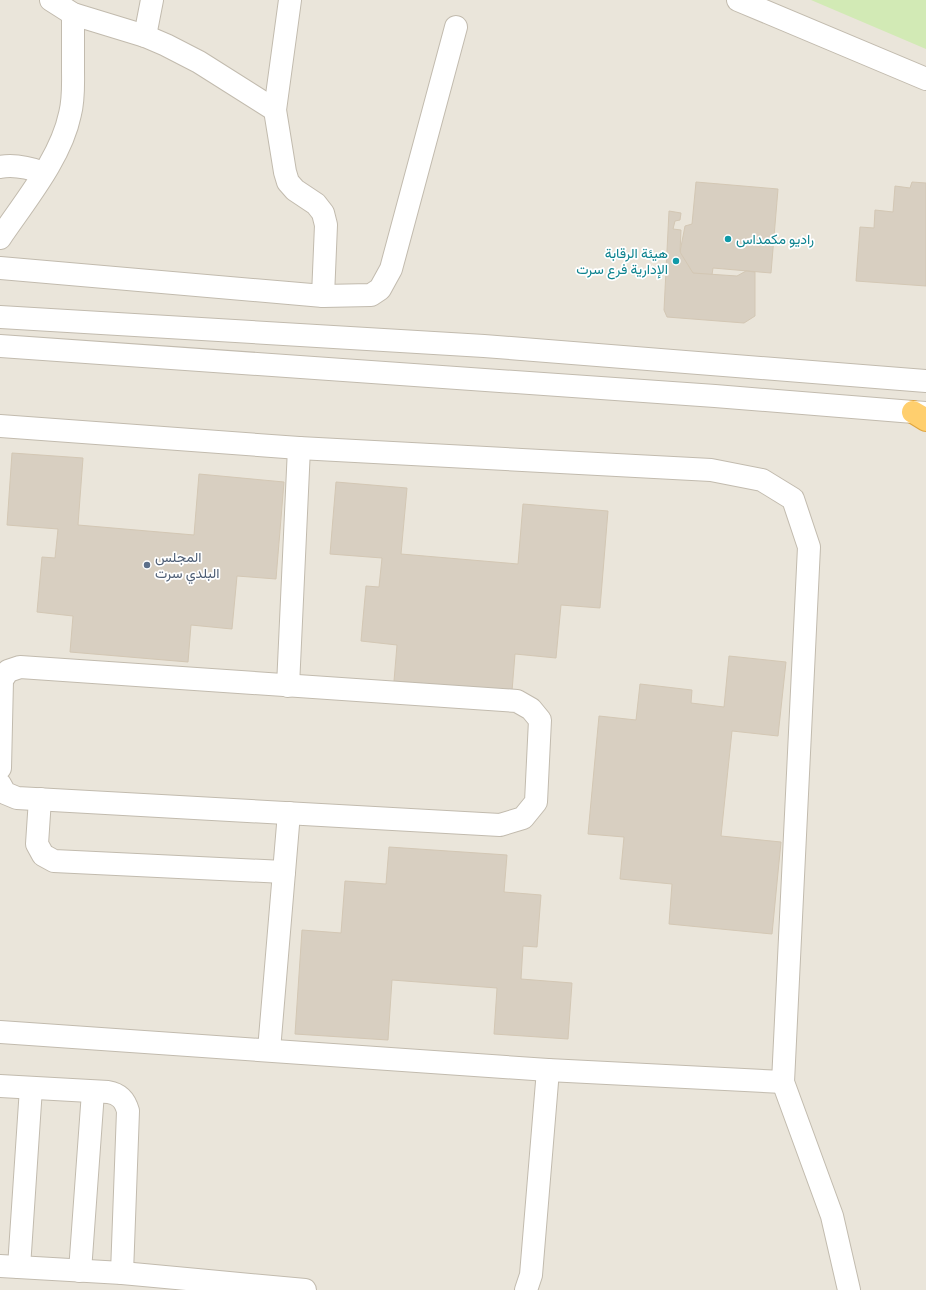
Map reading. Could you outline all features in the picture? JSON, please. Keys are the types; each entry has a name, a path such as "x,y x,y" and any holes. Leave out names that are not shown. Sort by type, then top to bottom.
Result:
{"street":[{"path":"52,0 73,14 146,36 199,62 275,110"},
{"path":"146,36 152,0"},
{"path":"290,0 275,110 288,182 295,190 316,204 323,213 326,225 323,296"},
{"path":"738,0 926,79"},
{"path":"0,238 44,173 59,148 66,132 71,113 73,94 73,14"},
{"path":"0,268 323,296 371,295 380,289 391,269 456,26"},
{"path":"0,167 17,166 31,168 44,173"},
{"path":"0,317 484,346 926,381"},
{"path":"0,346 922,415"},
{"path":"0,426 299,448 711,470 762,480 793,499 809,547 783,1082 832,1216 849,1290"},
{"path":"288,686 299,448"},
{"path":"0,768 2,680 8,671 20,667 517,701 531,709 540,720 536,802 523,818 500,825 17,798 5,793 0,784"},
{"path":"40,799 37,844 43,855 54,861 284,872"},
{"path":"269,1050 288,813"},
{"path":"0,1032 548,1070 783,1082"},
{"path":"526,1290 531,1275 548,1070"},
{"path":"0,1086 114,1093 124,1100 128,1111 122,1273"},
{"path":"31,1088 9,1267 122,1273 305,1290"},
{"path":"80,1271 93,1092"}],"shaded area":[{"path":"0,0 926,0 926,1290 0,1290"}],"green space":[{"path":"811,0 926,0 926,49"}],"building":[{"name":"راديو مكمداس","path":"696,182 778,189 771,273 713,268 712,275 694,274 679,257 685,226 692,224"},
{"path":"912,182 926,183 926,286 856,281 860,227 874,228 875,210 893,212 895,186 910,188"},
{"name":"هيئة الرقابة الإدارية فرع سرت","path":"669,211 681,213 680,220 675,221 673,229 681,230 680,252 693,273 737,276 746,271 755,272 755,316 744,323 667,317 664,310"},
{"path":"12,453 83,458 78,525 194,535 199,474 284,482 276,579 237,576 232,629 191,625 188,662 70,652 73,616 37,612 42,557 55,558 58,529 7,525"},
{"path":"336,482 407,488 401,554 518,564 523,504 608,511 600,608 561,605 556,658 515,654 512,691 394,681 397,645 361,641 366,586 379,587 382,558 330,554"},
{"path":"729,656 786,662 778,736 732,731 721,836 781,842 772,934 669,924 672,884 620,879 624,837 588,834 599,716 636,720 640,684 692,690 691,703 724,707"},
{"path":"389,847 507,855 504,892 541,895 537,947 523,946 521,979 572,983 568,1039 494,1034 497,988 392,980 388,1040 295,1034 302,930 341,933 345,881 386,884"}],"place":[{"name":"راديو مكمداس","path":"728,239"},
{"name":"هيئة الرقابة الإدارية فرع سرت","path":"676,261"},
{"name":"المجلس البلدي سرت","path":"147,565"}]}
